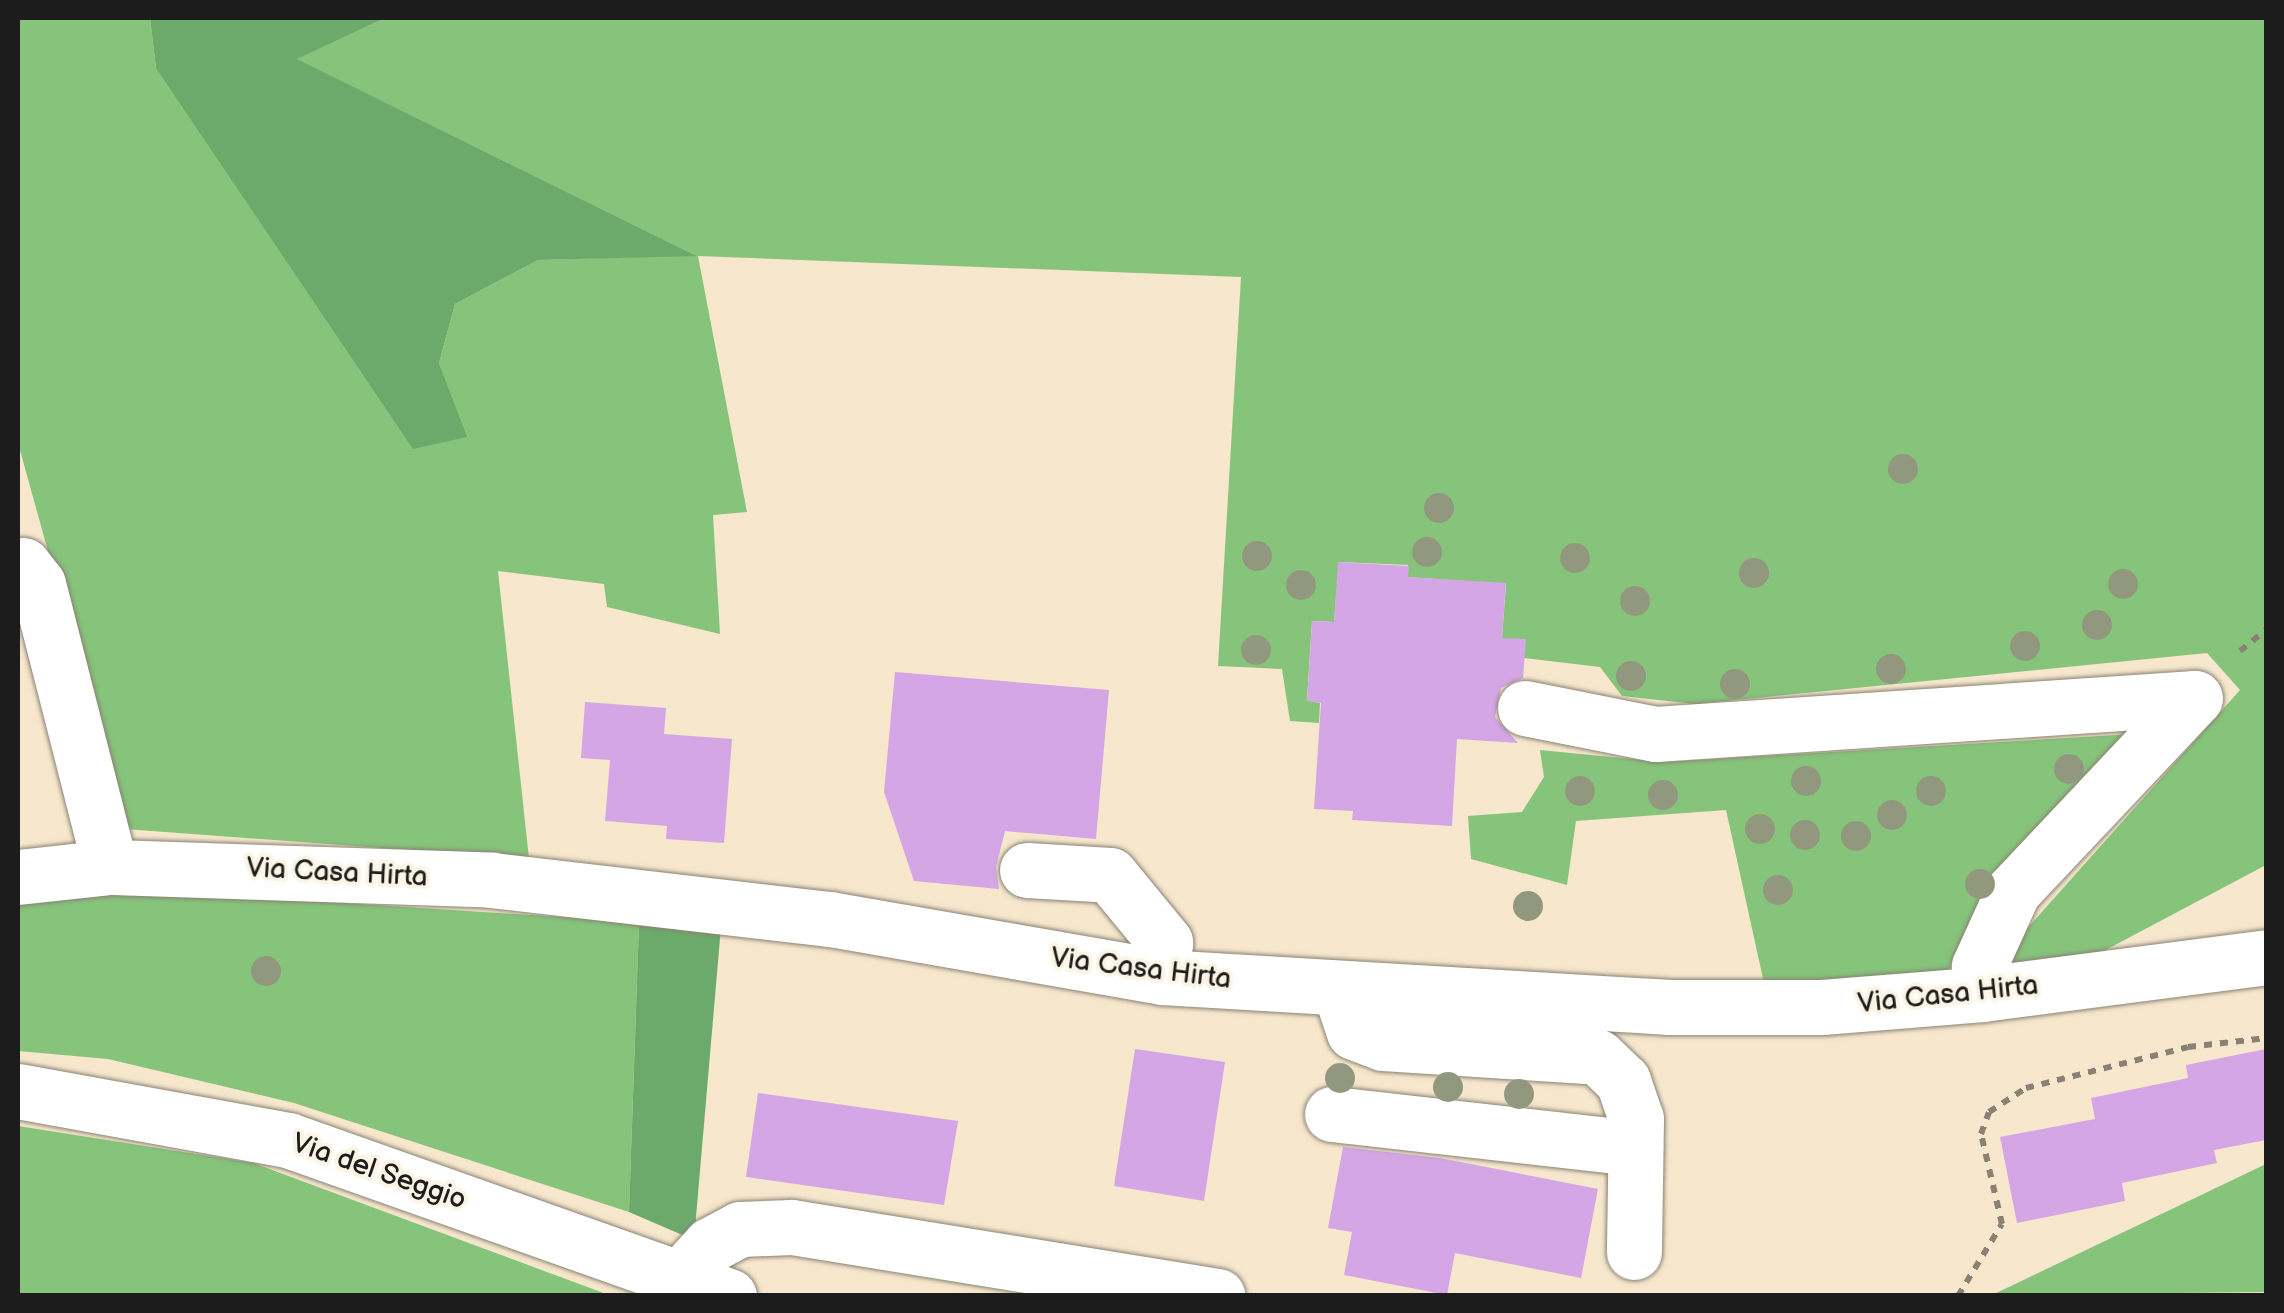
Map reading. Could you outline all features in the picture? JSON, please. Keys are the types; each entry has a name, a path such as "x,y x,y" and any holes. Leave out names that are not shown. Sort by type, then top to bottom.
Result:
{"street":[{"path":"22,565 38,584 110,866"},
{"path":"1525,708 1655,734 2196,698 2013,891 1978,966 1982,994"},
{"name":"Via Casa Hirta","path":"18,877 110,866 492,880 830,919 1162,977 1670,1007 1822,1007 1982,994 2266,957"},
{"path":"1027,870 1110,874 1165,942 1162,977"},
{"path":"1339,988 1354,1032 1383,1043 1598,1058 1623,1081 1636,1119 1634,1252"},
{"name":"Via del Seggio","path":"18,1091 288,1140 704,1287"},
{"path":"1332,1114 1636,1148"},
{"path":"704,1287 710,1245 740,1229 792,1227 1216,1296"}],"path":[{"path":"1958,1296 2002,1224 1981,1134 1990,1112 2026,1088 2188,1047 2266,1038"}],"green space":[{"path":"18,18 150,18 156,68 466,437 439,363 455,304 538,260 695,255 296,59 385,18 2266,18 2266,865 2066,971 2001,976 2006,952 2240,690 2207,653 1695,704 1622,696 1600,667 1524,658 1502,638 1506,584 1407,577 1408,565 1339,562 1334,622 1312,621 1307,700 1320,703 1319,723 1290,721 1282,669 1218,666 1241,277 698,256 747,512 713,515 720,634 607,607 604,584 498,571 529,859 125,829 18,443"},
{"path":"150,18 385,18 297,59 697,256 538,260 455,304 439,363 467,437 413,449 156,68"},
{"path":"2133,734 1976,917 1944,979 1764,983 1726,810 1576,821 1567,885 1471,859 1468,816 1522,812 1544,777 1540,750 1663,762"},
{"path":"139,890 639,922 629,1212 294,1103 108,1059 18,1051 18,900"},
{"path":"639,922 721,927 694,1240 629,1212"},
{"path":"18,1126 253,1163 609,1295 18,1295"},
{"path":"2266,1164 2266,1292 1992,1295"}],"building":[{"path":"1338,562 1409,566 1408,577 1506,583 1502,638 1526,639 1523,678 1501,688 1495,717 1518,743 1457,739 1452,826 1352,820 1353,811 1314,809 1321,703 1307,701 1312,621 1334,622"},
{"path":"895,672 1109,690 1096,839 1005,831 996,867 999,889 914,881 884,792"},
{"path":"585,702 666,708 664,734 732,739 724,843 666,839 667,826 605,821 610,760 581,758"},
{"path":"1135,1049 1225,1062 1204,1201 1114,1186"},
{"path":"2266,1049 2266,1140 2214,1150 2217,1163 2122,1183 2125,1201 2017,1223 2000,1137 2095,1119 2091,1098 2188,1078 2186,1065"},
{"path":"758,1093 958,1121 944,1205 746,1177"},
{"path":"1343,1147 1440,1158 1598,1189 1581,1278 1455,1253 1447,1295 1344,1275 1352,1232 1328,1228"}]}
